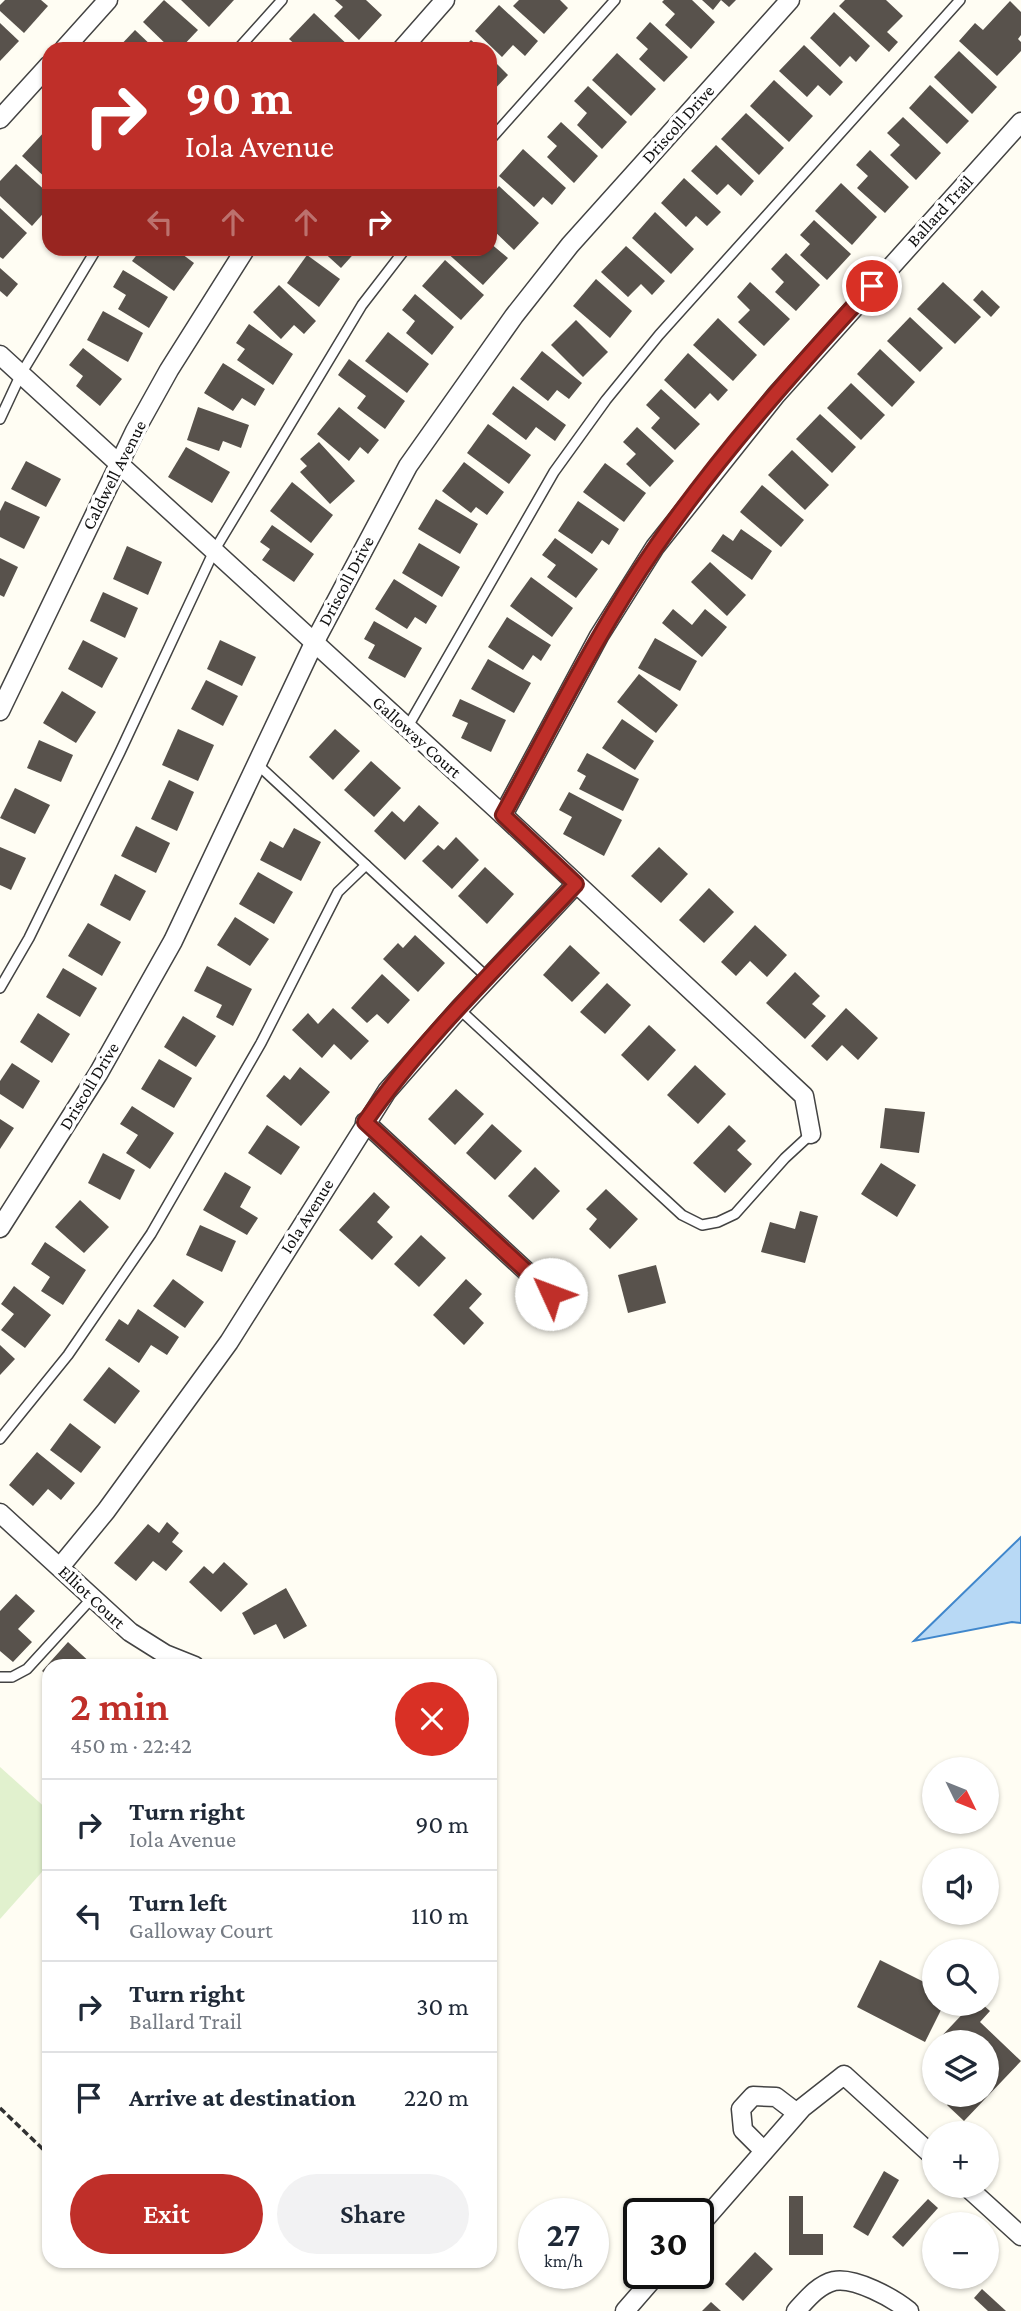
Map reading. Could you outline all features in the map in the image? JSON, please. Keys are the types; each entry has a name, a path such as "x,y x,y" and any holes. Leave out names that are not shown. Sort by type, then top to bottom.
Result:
{"street":[{"path":"70,42 108,0"},
{"path":"408,42 445,0"},
{"name":"Driscoll Drive","path":"0,1228 98,1074 173,940 314,643 408,466 514,316 570,245 790,0"},
{"path":"0,119 42,73"},
{"name":"Ballard Trail","path":"503,815 599,636 655,547 784,385 1021,122"},
{"name":"Caldwell Avenue","path":"0,711 118,463 169,370 241,256"},
{"name":"Galloway Court","path":"0,355 503,815 804,1096 811,1134"},
{"name":"Iola Avenue","path":"60,1567 106,1511 229,1342 365,1122 387,1091 459,1009 576,884"},
{"path":"365,1122 551,1294"},
{"name":"Elliot Court","path":"0,1513 130,1632 178,1659"},
{"path":"714,2209 797,2113 844,2075 922,2146"},
{"path":"764,2151 743,2130 741,2109 753,2096 776,2097 797,2113"},
{"path":"979,2198 1021,2236"},
{"path":"796,2311 816,2290 836,2280 877,2290 909,2311"},
{"path":"625,2311 644,2289"}],"lane":[{"path":"244,42 282,0"},
{"path":"497,132 615,0"},
{"path":"407,728 554,472 606,400 659,335 960,0"},
{"path":"0,419 21,374 92,256"},
{"path":"0,988 47,902 214,551 362,305 400,256"},
{"path":"257,764 488,978"},
{"path":"0,1439 68,1356 152,1234 261,1043 338,892 366,865"},
{"path":"459,1009 682,1215 702,1225 718,1222 735,1214 785,1158 811,1134"},
{"path":"0,1677 12,1677 27,1669 92,1598"}],"path":[{"path":"0,2108 42,2148"}],"green space":[{"path":"0,1767 42,1805 42,1872 0,1919"}],"water":[{"path":"1021,1537 1021,1623 1012,1622 914,1641"}],"building":[{"path":"5,0 41,0 48,6 24,33 0,11 0,5"},
{"path":"164,0 198,30 187,42 164,42 143,22"},
{"path":"181,0 234,0 209,27"},
{"path":"335,0 366,0 382,15 359,40 334,16 343,7"},
{"path":"519,0 560,0 568,8 544,34 513,6"},
{"path":"692,0 715,22 691,49 665,25 675,14 662,2"},
{"path":"702,0 721,0 713,10"},
{"path":"721,0 736,0 729,7"},
{"path":"845,0 886,0 903,16 887,32 898,42 889,52 839,6"},
{"path":"1010,1 1021,12 1021,35 1018,39 1021,42 1021,51 997,76 959,41 975,23 983,30"},
{"path":"499,5 538,41 525,56 513,45 502,57 497,52 497,42 486,42 475,31"},
{"path":"834,12 870,46 856,62 850,56 840,67 810,38"},
{"path":"314,13 345,42 292,42 289,39"},
{"path":"650,22 688,57 664,82 639,59 648,49 636,38"},
{"path":"0,23 19,41 0,61"},
{"path":"135,30 148,42 124,42"},
{"path":"804,45 843,82 830,96 818,85 807,97 779,71"},
{"path":"959,51 997,87 972,114 934,77"},
{"path":"617,53 656,89 631,116 592,80"},
{"path":"497,64 508,75 497,87"},
{"path":"774,80 813,116 789,142 750,106"},
{"path":"930,85 969,121 947,144 909,108"},
{"path":"588,86 627,122 602,149 577,125 587,113 574,101"},
{"path":"746,113 784,148 759,175 721,139"},
{"path":"903,117 941,153 916,180 890,155 900,145 887,133"},
{"path":"561,122 598,156 574,183 547,157 557,146 547,137"},
{"path":"42,134 42,175 22,156"},
{"path":"716,145 754,181 741,196 728,184 717,195 691,171"},
{"path":"523,149 566,188 552,205 543,197 534,207 499,176"},
{"path":"870,150 909,187 885,213 857,188 868,176 856,165"},
{"path":"16,164 42,188 42,215 32,226 0,196 0,181"},
{"path":"684,178 721,212 707,226 696,216 686,227 661,203"},
{"path":"841,183 877,217 852,245 815,211"},
{"path":"499,186 539,223 514,250 497,234"},
{"path":"0,208 27,233 3,259 0,257"},
{"path":"655,212 694,249 671,274 632,238"},
{"path":"814,220 851,254 827,280 800,255 810,244 800,235"},
{"path":"626,246 665,281 652,295 641,284 628,297 601,272"},
{"path":"497,249 508,258 483,285 451,256 497,256"},
{"path":"786,253 820,285 796,311 775,292 784,282 771,269"},
{"path":"136,256 185,256 194,263 174,291 132,261"},
{"path":"306,256 340,279 319,307 287,283"},
{"path":"328,256 352,256 341,268"},
{"path":"445,260 484,295 461,320 422,286"},
{"path":"0,268 18,284 7,297 0,291"},
{"path":"123,270 168,297 149,328 118,309 126,295 113,287"},
{"path":"596,279 632,311 610,338 573,306"},
{"path":"750,282 790,319 764,346 738,322 750,310 737,297"},
{"path":"943,282 981,317 955,344 917,309"},
{"path":"279,285 316,321 304,334 294,325 281,339 253,312"},
{"path":"982,290 1000,307 991,317 973,300"},
{"path":"415,294 454,327 432,355 406,333 415,321 402,310"},
{"path":"103,311 143,333 128,362 87,340"},
{"path":"910,317 943,348 920,372 887,341"},
{"path":"718,318 757,355 733,381 693,345"},
{"path":"576,320 608,352 583,377 551,345"},
{"path":"249,324 293,354 273,385 237,360 245,349 236,343"},
{"path":"388,332 429,364 407,393 365,361"},
{"path":"83,348 122,379 100,406 76,386 83,376 69,365"},
{"path":"880,349 915,382 892,407 857,374"},
{"path":"542,351 582,383 569,399 557,390 548,401 520,379"},
{"path":"688,353 728,390 718,401 710,393 695,409 664,380"},
{"path":"349,359 405,401 385,429 357,408 366,396 338,375"},
{"path":"223,363 265,389 255,406 242,398 233,411 204,393"},
{"path":"851,383 885,415 861,440 827,408"},
{"path":"513,386 566,425 555,441 536,427 526,440 492,414"},
{"path":"661,389 700,424 675,450 651,428 660,418 646,405"},
{"path":"198,407 249,425 241,448 223,441 219,451 187,440"},
{"path":"339,407 379,440 368,454 360,447 349,461 317,434"},
{"path":"820,414 856,447 832,473 796,439"},
{"path":"488,424 531,455 509,484 467,453"},
{"path":"637,427 674,461 650,487 626,464 636,454 623,442"},
{"path":"319,442 355,481 330,504 300,472 307,466 300,459"},
{"path":"186,447 230,472 212,503 168,477"},
{"path":"792,450 829,485 805,510 768,475"},
{"path":"26,461 61,479 46,507 11,489"},
{"path":"464,462 504,492 487,515 476,507 471,513 442,491"},
{"path":"605,463 646,493 624,522 583,492"},
{"path":"292,482 333,515 311,543 270,511"},
{"path":"762,485 804,520 781,547 740,512"},
{"path":"436,499 478,524 460,554 418,529"},
{"path":"5,501 40,517 24,549 0,537 0,511"},
{"path":"578,501 619,529 609,545 602,540 592,554 558,531"},
{"path":"272,525 314,554 294,582 262,560 270,549 260,542"},
{"path":"741,529 772,551 752,580 711,551 723,534 733,541"},
{"path":"555,538 598,569 576,598 547,577 556,565 542,555"},
{"path":"419,543 460,567 442,597 402,573"},
{"path":"127,546 162,562 148,595 113,579"},
{"path":"0,558 18,567 4,597 0,595"},
{"path":"710,562 746,595 727,616 691,582"},
{"path":"531,577 573,608 552,637 510,606"},
{"path":"394,579 437,606 426,624 415,617 407,629 375,609"},
{"path":"103,592 138,608 125,638 90,621"},
{"path":"673,609 692,625 705,609 727,627 702,657 662,623"},
{"path":"507,617 551,645 541,661 533,655 523,670 488,647"},
{"path":"374,621 422,648 405,678 368,658 375,645 364,639"},
{"path":"655,638 697,661 680,691 638,668"},
{"path":"83,640 118,658 102,688 68,669"},
{"path":"220,640 256,657 242,686 207,669"},
{"path":"488,659 531,683 514,713 471,689"},
{"path":"639,674 678,705 656,733 617,702"},
{"path":"206,680 238,696 223,726 191,709"},
{"path":"62,691 96,712 76,743 43,723"},
{"path":"460,699 506,720 491,752 461,738 468,723 452,716"},
{"path":"622,719 654,741 635,770 602,748"},
{"path":"178,729 214,745 198,781 162,765"},
{"path":"335,729 360,751 333,780 309,757"},
{"path":"39,740 73,755 61,782 27,768"},
{"path":"587,753 639,779 623,811 579,789 586,776 577,771"},
{"path":"371,761 401,788 374,817 344,790"},
{"path":"169,780 194,792 177,831 151,819"},
{"path":"15,788 50,805 35,834 0,818"},
{"path":"569,792 622,820 604,856 563,834 572,817 559,810"},
{"path":"419,805 439,823 405,860 374,831 392,811 404,822"},
{"path":"136,826 170,843 156,873 121,856"},
{"path":"294,828 321,842 301,881 260,860 270,841 283,848"},
{"path":"456,837 479,860 452,889 422,861 438,845 444,850"},
{"path":"0,847 26,858 11,890 0,885"},
{"path":"659,847 688,874 661,903 631,876"},
{"path":"485,867 514,894 487,924 458,896"},
{"path":"258,872 293,892 274,924 239,904"},
{"path":"115,874 146,891 130,921 100,905"},
{"path":"709,888 734,912 704,943 679,920"},
{"path":"235,917 269,939 250,966 217,945"},
{"path":"88,923 121,942 102,976 68,956"},
{"path":"755,925 787,955 767,977 750,961 736,976 721,962"},
{"path":"415,935 445,963 418,992 383,959 398,943 403,948"},
{"path":"570,945 600,973 572,1002 543,975"},
{"path":"207,966 252,989 233,1026 216,1017 222,1005 194,991"},
{"path":"63,968 97,988 80,1017 46,997"},
{"path":"795,972 820,996 812,1004 826,1016 805,1039 766,1003"},
{"path":"382,974 410,1000 388,1024 377,1014 367,1023 351,1008"},
{"path":"607,983 631,1005 605,1034 580,1012"},
{"path":"333,1008 369,1041 351,1060 334,1044 322,1058 292,1030 308,1013 318,1024"},
{"path":"846,1008 878,1038 858,1060 842,1045 827,1061 811,1046"},
{"path":"38,1013 70,1034 52,1063 20,1042"},
{"path":"183,1016 216,1036 196,1067 164,1047"},
{"path":"649,1025 676,1050 648,1081 621,1055"},
{"path":"159,1059 192,1078 174,1108 141,1089"},
{"path":"12,1063 40,1081 23,1109 0,1094 0,1081"},
{"path":"695,1065 726,1094 698,1124 667,1095"},
{"path":"300,1067 330,1092 301,1126 266,1096 284,1075 290,1080"},
{"path":"456,1089 484,1114 455,1145 428,1119"},
{"path":"132,1106 174,1133 150,1169 126,1153 138,1135 120,1124"},
{"path":"885,1108 925,1112 919,1153 880,1148"},
{"path":"0,1119 14,1128 0,1149"},
{"path":"492,1124 522,1151 495,1180 466,1153"},
{"path":"267,1125 300,1147 281,1175 248,1153"},
{"path":"729,1125 746,1141 737,1150 752,1164 725,1193 693,1163"},
{"path":"103,1153 135,1170 120,1200 88,1183"},
{"path":"881,1163 916,1185 897,1217 861,1194"},
{"path":"535,1167 560,1191 533,1220 508,1196"},
{"path":"225,1172 251,1187 240,1207 258,1218 247,1235 203,1210"},
{"path":"606,1189 638,1219 610,1249 589,1229 597,1219 586,1209"},
{"path":"374,1192 390,1207 377,1222 393,1237 372,1260 339,1230"},
{"path":"80,1200 109,1227 84,1253 55,1227"},
{"path":"800,1211 818,1216 805,1263 761,1252 770,1222 795,1229"},
{"path":"200,1225 236,1241 222,1272 186,1255"},
{"path":"421,1235 446,1258 419,1287 394,1264"},
{"path":"45,1242 86,1270 63,1305 41,1291 50,1277 31,1264"},
{"path":"656,1265 666,1303 628,1313 618,1275"},
{"path":"173,1279 204,1302 185,1328 153,1306"},
{"path":"466,1279 482,1294 469,1308 484,1323 464,1345 433,1315"},
{"path":"14,1286 51,1315 25,1348 1,1330 14,1314 1,1304"},
{"path":"138,1309 179,1337 167,1355 151,1345 139,1363 105,1340 119,1319 128,1325"},
{"path":"0,1345 15,1359 0,1375"},
{"path":"109,1367 140,1391 115,1424 83,1400"},
{"path":"70,1423 101,1447 81,1473 50,1450"},
{"path":"37,1452 75,1483 61,1500 48,1489 33,1506 9,1485"},
{"path":"167,1522 179,1533 172,1542 183,1551 166,1571 153,1561 136,1581 114,1563 148,1524 159,1533"},
{"path":"224,1562 248,1584 221,1612 189,1582 204,1566 213,1574"},
{"path":"286,1588 307,1626 284,1639 276,1624 254,1635 242,1613"},
{"path":"16,1594 35,1611 18,1629 32,1642 13,1662 0,1651 0,1611"},
{"path":"68,1642 86,1659 53,1659"},
{"path":"880,1960 922,1981 922,2016 938,2016 931,2030 922,2030 922,2040 857,2007"},
{"path":"961,2016 985,2016 980,2022 988,2030 947,2030"},
{"path":"999,2040 1021,2061 999,2084"},
{"path":"949,2107 977,2107 964,2121"},
{"path":"884,2171 899,2180 868,2236 853,2227"},
{"path":"789,2196 803,2196 803,2234 823,2234 823,2255 789,2255"},
{"path":"928,2199 938,2208 934,2212 922,2212 922,2226 903,2247 892,2237"},
{"path":"755,2252 773,2269 743,2301 725,2284"},
{"path":"982,2289 1006,2311 988,2311 974,2298"},
{"path":"711,2302 721,2311 702,2311"}],"route":[{"path":"551,1294 365,1122 387,1091 459,1009 576,884 503,815 599,636 655,547 776,395 872,286"}]}
